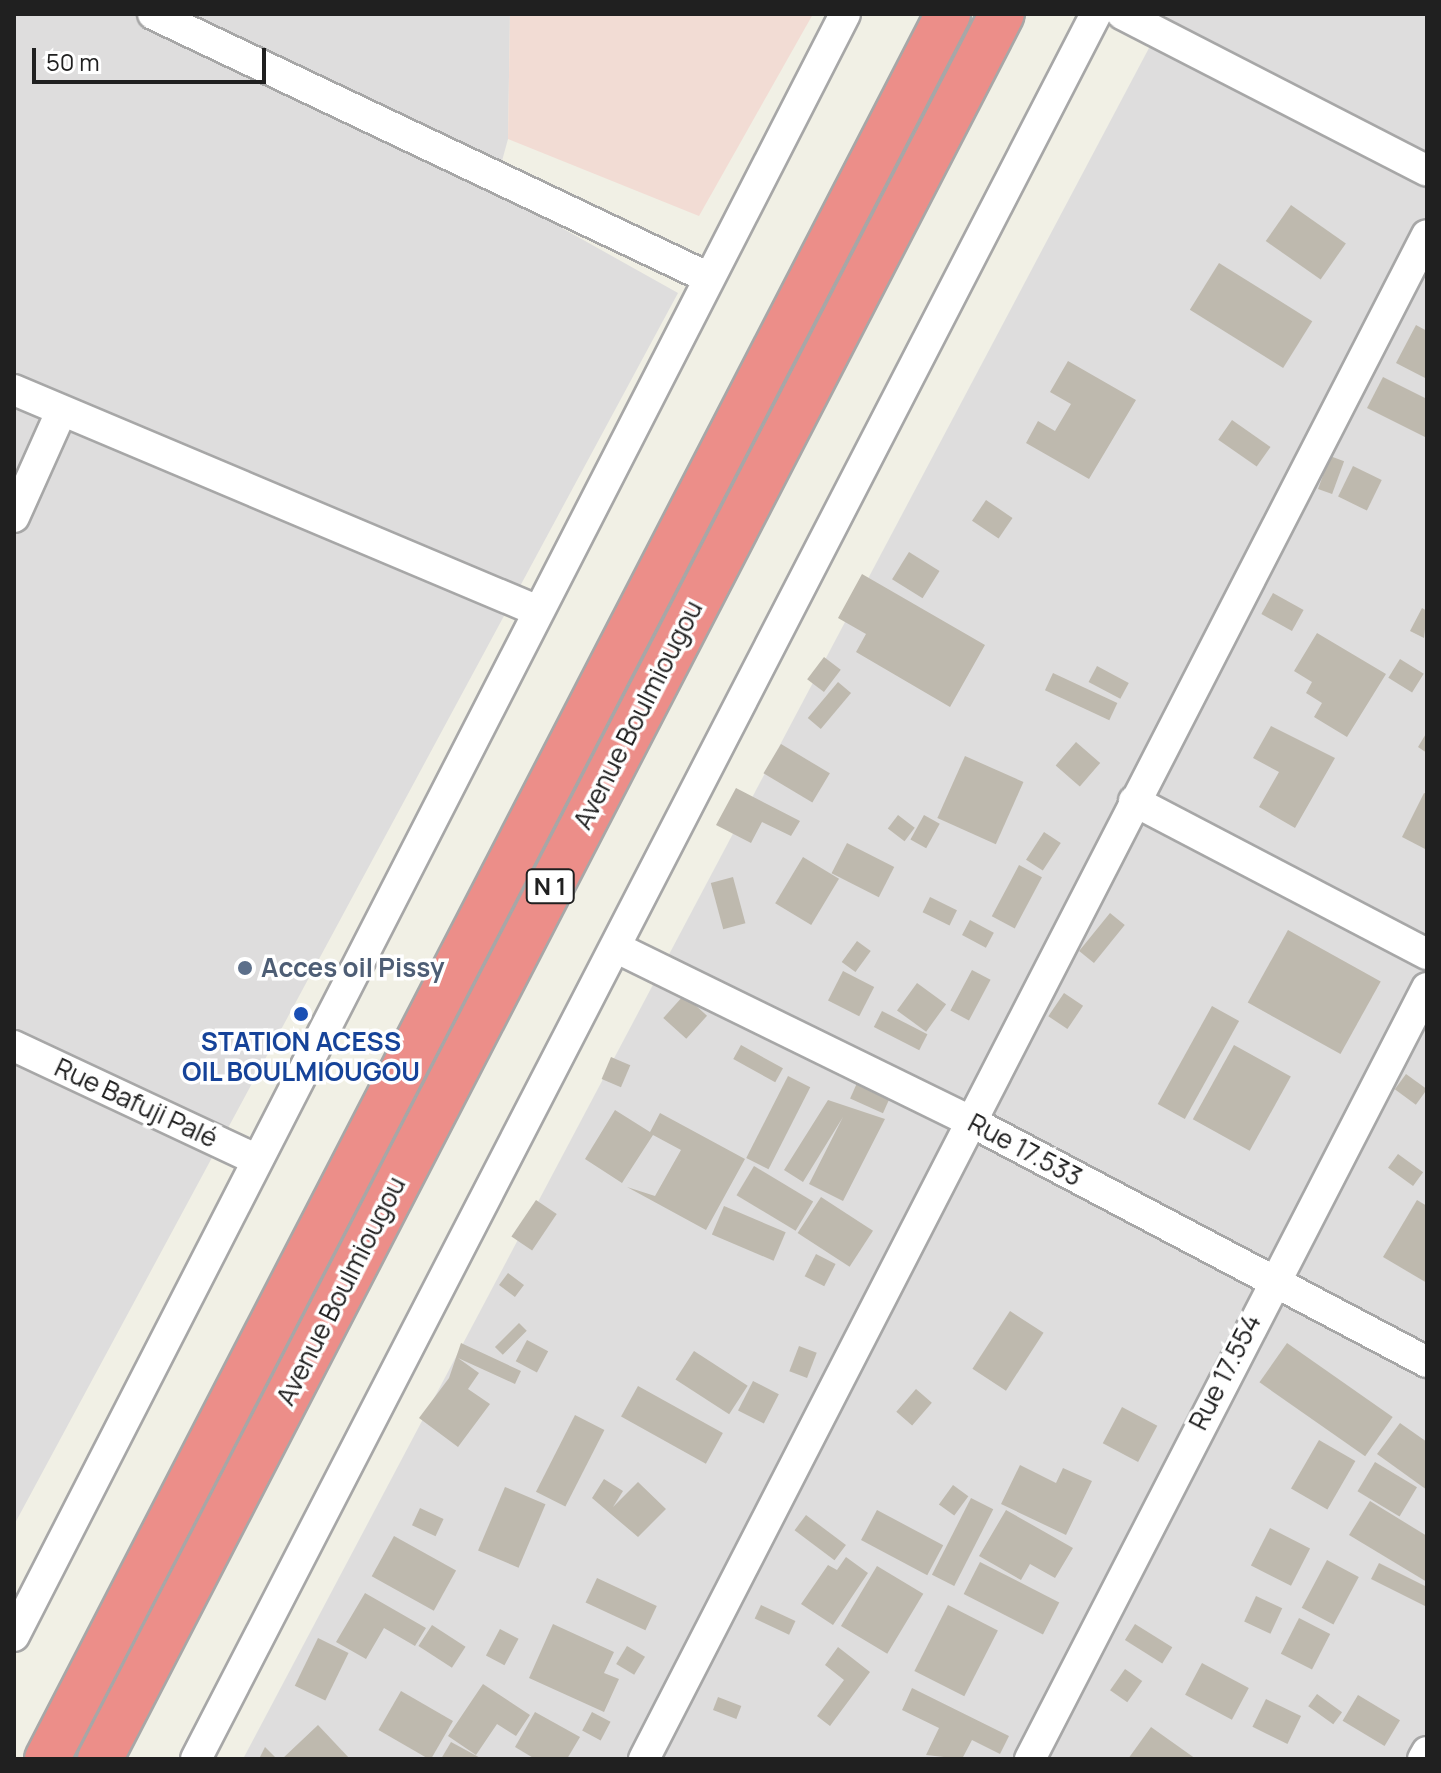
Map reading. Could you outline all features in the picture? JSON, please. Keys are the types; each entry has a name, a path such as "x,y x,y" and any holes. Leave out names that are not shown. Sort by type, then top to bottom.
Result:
{"highway":[{"name":"Avenue Boulmiougou","path":"47,1759 948,14"},
{"name":"Avenue Boulmiougou","path":"100,1759 1002,14"}],"street":[{"path":"153,14 709,278"},
{"path":"14,1636 845,14"},
{"path":"196,1759 617,948 1096,14"},
{"path":"1122,14 1427,171"},
{"path":"644,1759 1427,235"},
{"path":"14,390 538,611"},
{"path":"14,517 61,412"},
{"path":"1134,801 1427,954"},
{"name":"Rue 17.533","path":"617,948 970,1121 1427,1362"},
{"name":"Rue 17.554","path":"1030,1759 1271,1281 1427,988"},
{"name":"Rue Bafuji Palé","path":"14,1046 257,1160"},
{"path":"1423,1759 1427,1752"}],"shaded area":[{"path":"14,14 510,14 508,139 494,190 678,293 14,1525"},
{"path":"510,14 813,14 699,216 508,139"},
{"path":"1167,14 1427,14 1427,1759 243,1759"}],"building":[{"path":"1291,205 1346,243 1321,279 1266,241"},
{"path":"1219,263 1312,321 1283,368 1190,310"},
{"path":"1416,325 1427,331 1427,379 1396,363"},
{"path":"1068,361 1136,400 1089,479 1026,443 1038,421 1055,431 1071,404 1050,392"},
{"path":"1383,377 1427,399 1427,438 1367,408"},
{"path":"1232,420 1271,447 1257,467 1218,440"},
{"path":"1330,456 1344,461 1332,494 1318,489"},
{"path":"1353,466 1382,480 1367,511 1338,497"},
{"path":"986,500 1013,518 999,539 972,521"},
{"path":"909,552 940,571 923,598 892,579"},
{"path":"862,574 985,645 950,707 856,652 866,634 838,618"},
{"path":"1273,593 1304,610 1292,631 1261,614"},
{"path":"1422,608 1427,611 1424,638 1410,631"},
{"path":"1317,633 1386,674 1347,737 1314,717 1322,703 1306,693 1312,682 1294,671"},
{"path":"824,657 841,670 824,692 807,679"},
{"path":"1400,659 1424,674 1412,692 1388,678"},
{"path":"1097,666 1129,683 1120,699 1089,682"},
{"path":"1053,673 1117,703 1109,720 1045,690"},
{"path":"838,682 851,693 821,729 808,718"},
{"path":"1271,726 1335,758 1295,828 1259,807 1279,772 1253,758"},
{"path":"1427,732 1427,753 1418,747"},
{"path":"1076,742 1100,763 1080,786 1056,765"},
{"path":"781,744 830,773 812,803 763,773"},
{"path":"965,756 1023,782 996,844 937,818"},
{"path":"736,788 800,821 791,836 762,822 751,843 716,825"},
{"path":"1424,793 1427,794 1427,850 1402,837"},
{"path":"898,815 915,828 905,841 888,829"},
{"path":"924,815 940,824 926,848 910,839"},
{"path":"1044,832 1061,843 1043,871 1026,860"},
{"path":"847,843 894,867 879,897 832,873"},
{"path":"803,857 839,879 811,925 775,903"},
{"path":"1019,865 1042,877 1015,928 992,916"},
{"path":"733,877 745,923 723,929 711,883"},
{"path":"930,897 957,910 950,925 923,912"},
{"path":"1110,913 1125,925 1094,963 1079,951"},
{"path":"970,920 994,933 986,948 962,935"},
{"path":"1288,930 1381,981 1340,1054 1248,1003"},
{"path":"857,941 871,951 855,972 842,962"},
{"path":"972,970 991,980 969,1020 950,1011"},
{"path":"843,971 874,987 859,1016 828,1000"},
{"path":"917,983 946,1004 926,1032 897,1011"},
{"path":"1064,993 1083,1006 1067,1029 1048,1016"},
{"path":"684,995 707,1016 686,1039 663,1018"},
{"path":"1212,1006 1239,1021 1185,1119 1158,1104"},
{"path":"882,1011 927,1034 919,1050 874,1027"},
{"path":"741,1045 783,1068 775,1082 733,1059"},
{"path":"1234,1045 1291,1077 1250,1151 1193,1119"},
{"path":"611,1057 630,1065 621,1087 602,1079"},
{"path":"1406,1074 1427,1089 1416,1105 1395,1089"},
{"path":"788,1076 810,1087 769,1169 746,1158"},
{"path":"857,1083 890,1098 883,1113 850,1099"},
{"path":"828,1100 885,1119 843,1201 809,1184 843,1117 803,1182 784,1170"},
{"path":"615,1110 650,1132 660,1113 745,1159 706,1230 627,1187 655,1196 681,1150 653,1135 622,1183 585,1159"},
{"path":"1398,1154 1423,1172 1413,1186 1388,1168"},
{"path":"754,1166 813,1202 796,1231 736,1195"},
{"path":"821,1197 873,1231 850,1267 798,1233"},
{"path":"536,1200 557,1214 532,1250 511,1236"},
{"path":"1417,1200 1427,1206 1427,1283 1383,1257"},
{"path":"724,1206 786,1232 774,1261 712,1235"},
{"path":"816,1254 836,1264 824,1286 805,1276"},
{"path":"508,1273 524,1285 515,1297 499,1285"},
{"path":"1010,1311 1044,1333 1006,1391 972,1369"},
{"path":"519,1323 527,1331 503,1355 495,1347"},
{"path":"527,1340 548,1351 537,1372 516,1361"},
{"path":"461,1343 521,1371 515,1384 458,1358 479,1373 468,1389 490,1404 458,1447 419,1418 449,1378"},
{"path":"1287,1343 1393,1417 1365,1456 1259,1382"},
{"path":"799,1346 817,1353 807,1378 789,1371"},
{"path":"694,1351 748,1386 729,1414 675,1380"},
{"path":"753,1381 779,1394 764,1424 738,1410"},
{"path":"638,1386 723,1433 706,1464 621,1417"},
{"path":"916,1389 932,1403 912,1425 896,1412"},
{"path":"1122,1407 1157,1426 1138,1462 1103,1443"},
{"path":"575,1415 604,1430 565,1507 536,1492"},
{"path":"1400,1423 1427,1442 1427,1490 1377,1454"},
{"path":"1319,1440 1355,1461 1327,1509 1291,1488"},
{"path":"1375,1462 1417,1487 1399,1516 1357,1491"},
{"path":"1020,1465 1056,1483 1063,1468 1092,1481 1066,1535 1001,1504"},
{"path":"604,1479 623,1491 613,1507 638,1482 666,1509 638,1537 592,1498"},
{"path":"953,1485 968,1496 954,1516 939,1504"},
{"path":"505,1487 546,1504 519,1568 478,1551"},
{"path":"971,1498 993,1509 954,1586 932,1575"},
{"path":"1370,1501 1427,1536 1427,1582 1349,1535"},
{"path":"420,1508 444,1519 436,1536 412,1525"},
{"path":"877,1510 943,1545 927,1575 861,1540"},
{"path":"1006,1510 1073,1548 1055,1578 1030,1564 1021,1580 979,1556"},
{"path":"806,1515 846,1545 834,1560 795,1530"},
{"path":"1270,1528 1310,1548 1291,1586 1251,1565"},
{"path":"394,1536 456,1570 434,1611 372,1576"},
{"path":"846,1557 868,1573 833,1625 801,1604 828,1565 837,1570"},
{"path":"1327,1560 1359,1577 1333,1625 1302,1608"},
{"path":"980,1562 1059,1602 1043,1634 964,1594"},
{"path":"1379,1563 1427,1587 1427,1607 1371,1579"},
{"path":"877,1566 923,1594 887,1654 841,1626"},
{"path":"597,1578 657,1606 645,1630 586,1602"},
{"path":"365,1593 426,1628 415,1646 384,1628 366,1659 336,1642"},
{"path":"1256,1596 1282,1608 1270,1634 1244,1621"},
{"path":"761,1605 795,1621 789,1635 755,1619"},
{"path":"948,1605 998,1630 964,1696 914,1671"},
{"path":"1299,1618 1330,1634 1312,1670 1281,1654"},
{"path":"553,1624 614,1652 604,1673 619,1679 604,1712 529,1678"},
{"path":"1135,1624 1172,1647 1162,1663 1125,1640"},
{"path":"432,1625 466,1647 452,1668 418,1646"},
{"path":"500,1629 519,1639 504,1665 486,1655"},
{"path":"318,1638 349,1653 325,1701 295,1686"},
{"path":"627,1646 645,1657 634,1675 616,1664"},
{"path":"838,1647 870,1672 830,1726 817,1716 844,1680 825,1665"},
{"path":"1202,1663 1249,1688 1232,1720 1185,1695"},
{"path":"1125,1669 1142,1681 1127,1702 1110,1690"},
{"path":"483,1684 530,1715 516,1736 497,1724 476,1755 448,1736"},
{"path":"912,1688 1009,1736 1000,1754 972,1740 962,1759 926,1755 939,1728 902,1710"},
{"path":"401,1691 453,1721 431,1759 378,1730"},
{"path":"1317,1694 1342,1712 1333,1724 1308,1706"},
{"path":"1358,1695 1400,1720 1385,1746 1343,1721"},
{"path":"718,1697 741,1706 736,1719 713,1710"},
{"path":"1266,1699 1301,1716 1287,1744 1252,1727"},
{"path":"535,1712 580,1737 567,1759 535,1759 515,1747"},
{"path":"592,1712 611,1722 601,1740 582,1731"},
{"path":"318,1725 350,1759 282,1759"},
{"path":"1151,1727 1196,1759 1128,1759"},
{"path":"451,1742 475,1755 482,1759 441,1759"},
{"path":"265,1747 277,1759 259,1759"}],"place":[{"name":"Acces oil Pissy","path":"245,968"},
{"name":"STATION ACESS OIL BOULMIOUGOU","path":"301,1014"}]}
